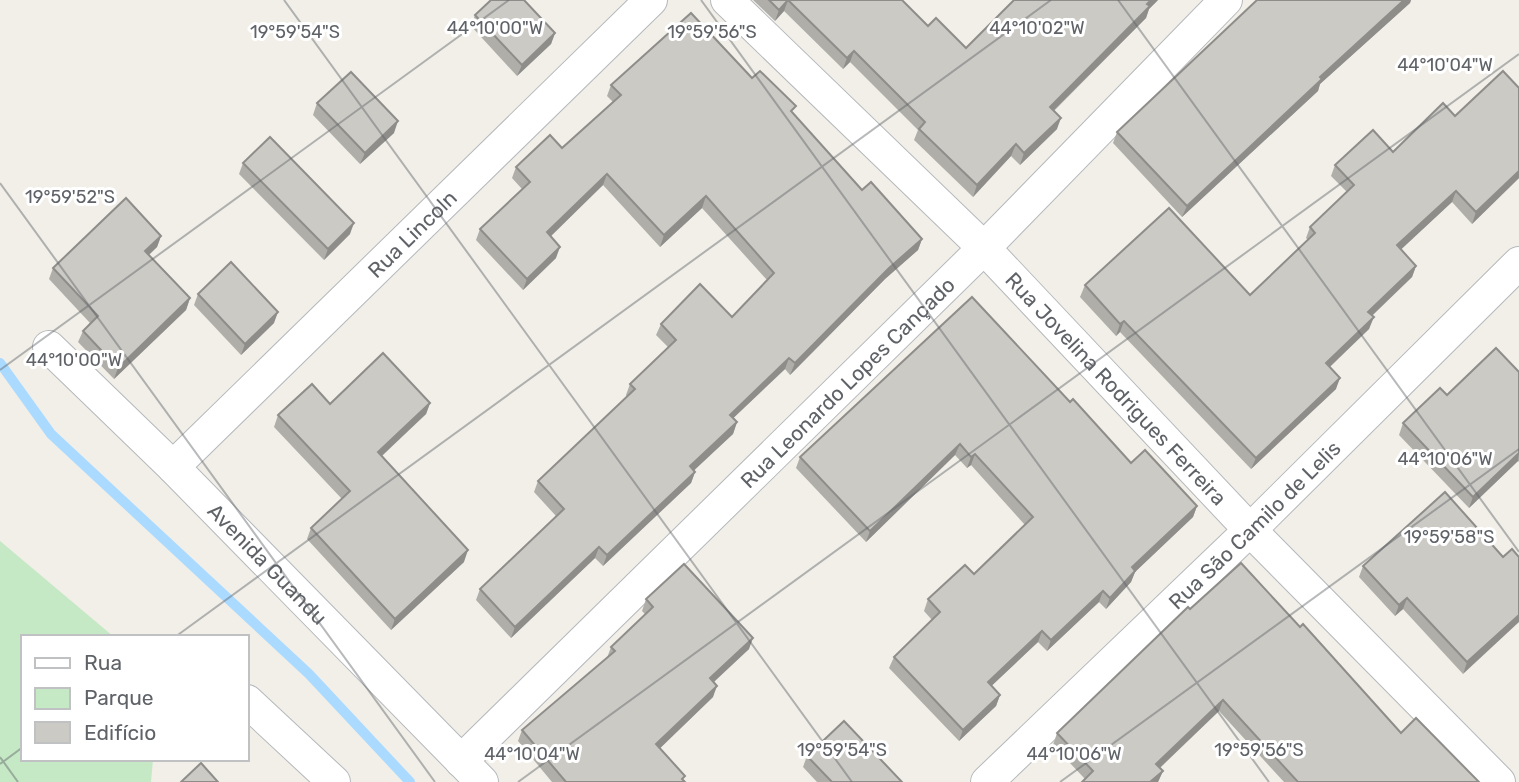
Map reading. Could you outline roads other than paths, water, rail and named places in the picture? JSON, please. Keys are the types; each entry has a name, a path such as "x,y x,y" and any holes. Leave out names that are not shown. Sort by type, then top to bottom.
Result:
{"street":[{"name":"Rua Lincoln","path":"173,467 651,0"},
{"name":"Rua Jovelina Rodrigues Ferreira","path":"727,0 984,248 1250,530 1499,782"},
{"name":"Rua Leonardo Lopes Cançado","path":"472,771 1226,0"},
{"name":"Rua São Camilo de Lelis","path":"986,782 1250,530 1519,263"},
{"name":"Avenida Guandu","path":"49,348 173,467 472,771"},
{"path":"248,702 334,782"}],"waterway":[{"path":"0,363 51,434 309,674 410,782"}]}
